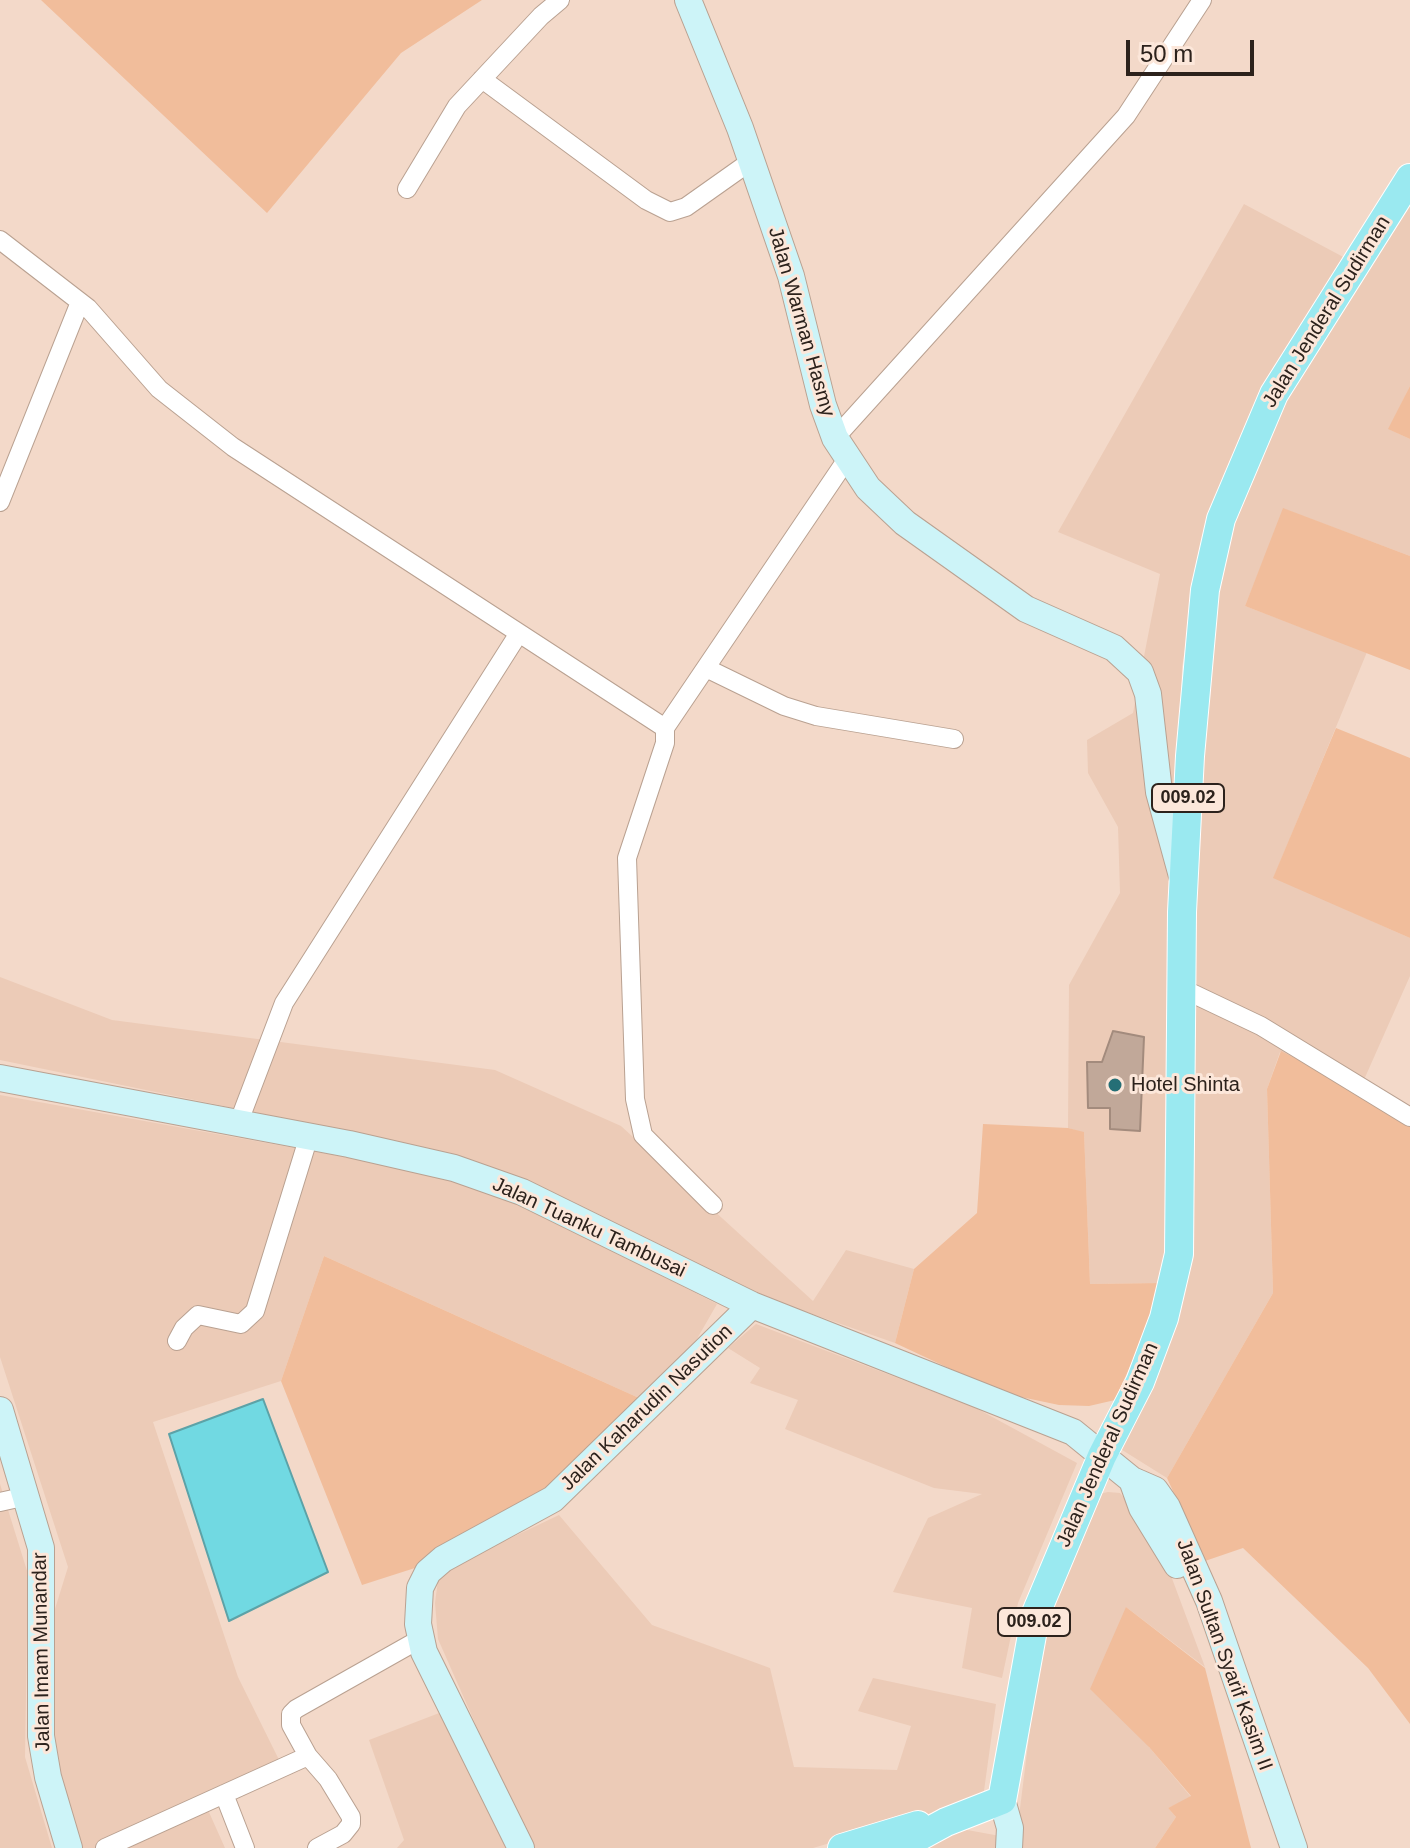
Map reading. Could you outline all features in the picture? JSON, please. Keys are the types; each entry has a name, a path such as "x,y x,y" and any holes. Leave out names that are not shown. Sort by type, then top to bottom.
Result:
{"main road":[{"name":"Jalan Jenderal Sudirman","path":"1002,1800 1036,1613 1102,1456 1140,1382 1164,1318 1179,1254 1183,880 1197,654 1205,590 1221,519 1274,394 1410,178"},
{"path":"898,1848 946,1822 1002,1800"},
{"path":"842,1848 913,1826 946,1822"}],"street":[{"path":"407,189 457,106 541,16 560,0"},
{"name":"Jalan Warman Hasmy","path":"688,0 751,161 791,276 823,405 841,449 868,488 905,523 1026,609 1114,648 1140,672 1148,694 1159,792 1183,880"},
{"path":"713,1205 643,1135 635,1099 627,858 665,743 665,728 706,668 841,449 1126,116 1202,0"},
{"path":"482,79 646,200 670,212 686,207 751,161"},
{"path":"0,240 80,302 159,389 233,447 665,728"},
{"path":"0,502 80,302"},
{"path":"238,1124 284,1003 519,633"},
{"path":"706,668 784,706 816,716 954,739"},
{"path":"1181,988 1261,1026 1410,1117"},
{"name":"Jalan Tuanku Tambusai","path":"0,1078 309,1136 454,1168 522,1192 752,1305 1073,1432 1102,1456"},
{"path":"177,1341 184,1328 198,1315 241,1324 255,1311 309,1136"},
{"name":"Jalan Kaharudin Nasution","path":"521,1848 420,1639 418,1607 428,1572 443,1559 553,1499 752,1305"},
{"name":"Jalan Imam Munandar","path":"0,1410 41,1548 41,1736 48,1777 69,1848"},
{"name":"Jalan Sultan Syarif Kasim II","path":"1102,1456 1132,1480 1155,1490 1189,1553 1214,1616 1294,1848"},
{"name":"Jalan Sultan Syarif Kasim II","path":"1132,1480 1142,1508 1163,1539 1183,1581 1276,1848"},
{"path":"0,1502 27,1496"},
{"path":"317,1848 343,1834 351,1824 351,1817 328,1779 308,1756 291,1725 291,1714 420,1639"},
{"path":"105,1848 308,1756"},
{"path":"224,1794 245,1848"},
{"name":"Jalan Jenderal Sudirman","path":"1002,1800 1010,1828 1009,1848"}],"shaded area":[{"path":"41,0 482,0 401,53 267,213"},
{"path":"1410,196 1410,386 1389,429 1410,439 1410,556 1284,509 1245,606 1367,652 1274,877 1410,938 1410,976 1359,1091 1280,1052 1267,1089 1273,1293 1167,1478 1119,1448 1191,1256 1187,999 1210,633 1233,523 1284,399"},
{"path":"1244,204 1347,259 1203,544 1182,667 1170,1253 1160,1283 1090,1284 1084,1133 1068,1128 1069,985 1120,893 1118,827 1088,773 1087,740 1133,713 1160,574 1058,532"},
{"path":"1410,386 1410,439 1388,429"},
{"path":"1283,508 1410,556 1410,670 1245,606"},
{"path":"1336,728 1410,758 1410,938 1273,878"},
{"path":"0,977 112,1020 495,1070 621,1126 813,1301 846,1250 914,1269 895,1343 758,1295 519,1180 428,1148 0,1060"},
{"path":"1281,1051 1359,1091 1410,1125 1410,1724 1368,1668 1243,1548 1205,1561 1167,1478 1273,1293 1267,1089"},
{"path":"0,1095 439,1174 512,1199 717,1304 690,1351 639,1398 324,1256 281,1381 153,1422 238,1677 286,1774 208,1810 225,1848 81,1848 52,1753 55,1609 68,1567 0,1357"},
{"path":"983,1124 1068,1128 1084,1132 1090,1284 1160,1283 1141,1342 1115,1400 1089,1406 1059,1405 1002,1393 895,1343 914,1269 977,1213"},
{"path":"324,1256 639,1398 550,1487 418,1567 362,1585 281,1381"},
{"path":"756,1324 974,1407 1077,1463 1018,1603 1002,1678 962,1668 972,1608 893,1592 928,1518 982,1494 934,1488 785,1429 798,1400 750,1383 760,1368 728,1348"},
{"path":"0,1484 28,1574 25,1757 52,1848 0,1848"},
{"path":"1120,1493 1143,1520 1167,1565 1205,1667 1126,1607 1149,1747 1191,1797 1168,1808 1176,1817 1155,1848 1015,1848 1034,1697 1054,1594 1099,1494"},
{"path":"559,1515 652,1625 770,1668 794,1767 897,1770 911,1726 858,1711 873,1678 996,1704 983,1798 813,1848 530,1848 438,1639 435,1603 438,1580 454,1565"},
{"path":"1126,1607 1205,1668 1251,1848 1155,1848 1176,1817 1168,1808 1191,1796 1149,1747 1090,1689"},
{"path":"447,1710 507,1848 397,1848 404,1840 369,1740"},
{"path":"951,1827 1000,1836 999,1848 888,1848"}],"water":[{"path":"263,1399 328,1572 229,1621 169,1434"}],"building":[{"name":"Hotel Shinta","path":"1113,1031 1144,1037 1140,1131 1110,1129 1110,1108 1088,1108 1087,1062 1102,1062"}],"place":[{"name":"Hotel Shinta","path":"1115,1085"}]}
